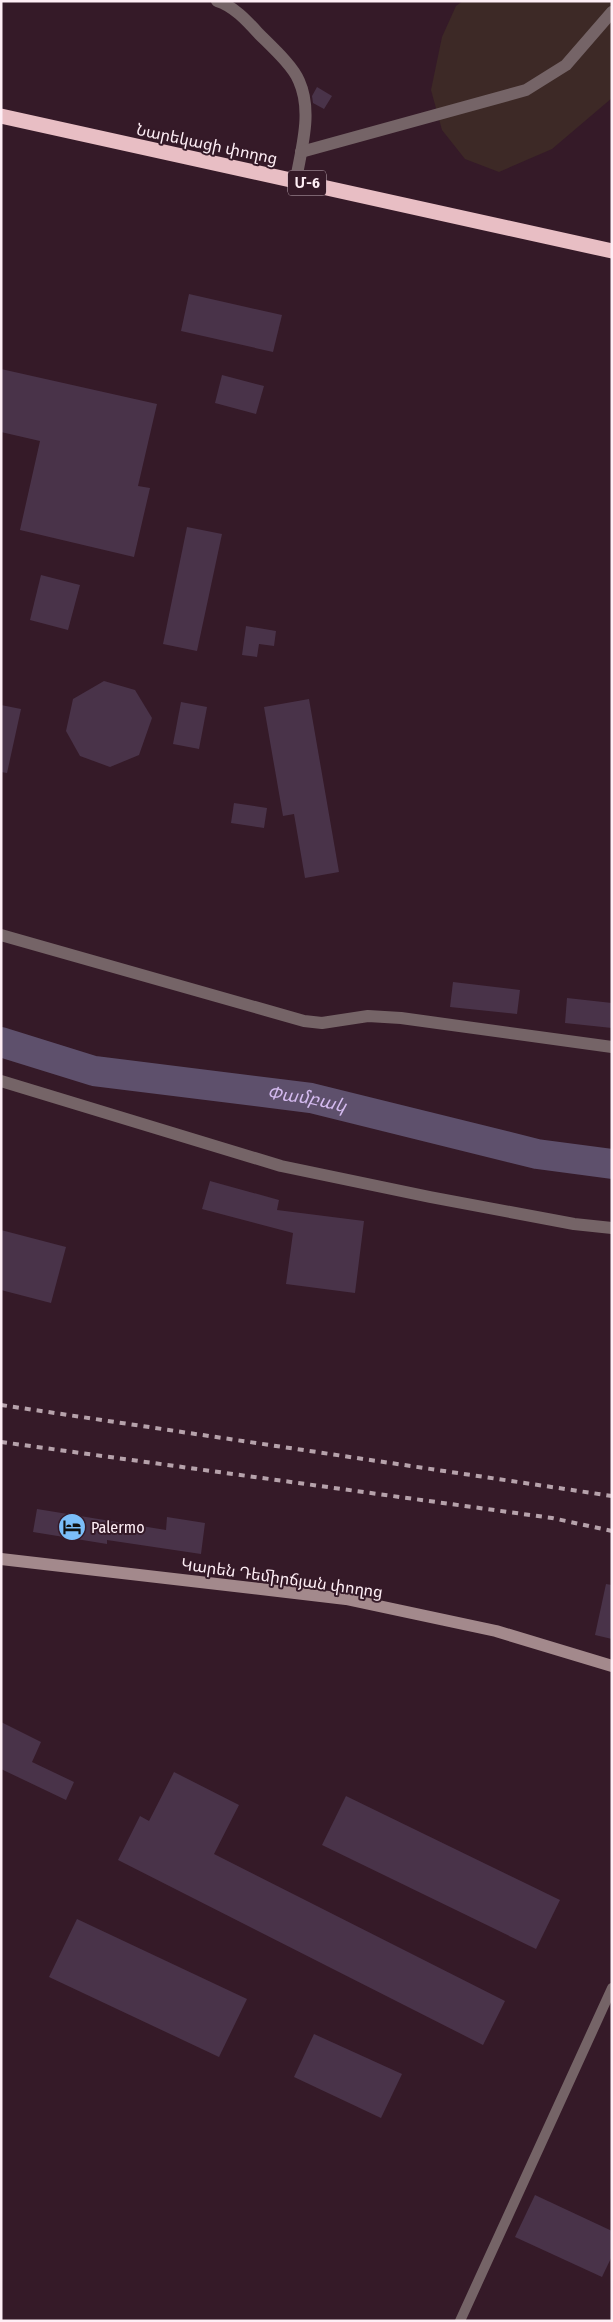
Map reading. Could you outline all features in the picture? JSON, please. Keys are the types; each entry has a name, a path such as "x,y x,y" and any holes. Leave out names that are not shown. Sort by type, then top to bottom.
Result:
{"highway":[{"name":"Նարեկացի փողոց","path":"1,116 612,251"}],"main road":[{"name":"Կարեն Դեմիրճյան փողոց","path":"1,1559 346,1599 496,1631 612,1666"}],"street":[{"path":"220,2 243,17 278,54 299,80 306,102 296,180"},
{"path":"301,152 526,90 566,65 612,12"},
{"path":"1,935 304,1021 322,1023 368,1016 400,1018 612,1047"},
{"path":"1,1081 282,1166 430,1197 574,1224 612,1228"}],"lane":[{"path":"460,2321 612,1988"}],"shaded area":[{"path":"463,1 612,1 612,98 552,149 499,172 465,159 442,130 431,90 442,37 456,6"}],"building":[{"path":"317,87 332,96 324,109 313,103 312,96"},
{"path":"189,294 282,315 273,352 181,331"},
{"path":"1,369 157,404 138,486 150,488 134,557 20,530 40,441 1,432"},
{"path":"222,375 264,386 256,414 215,403"},
{"path":"187,527 222,534 197,651 163,644"},
{"path":"41,575 80,585 68,630 30,620"},
{"path":"246,626 276,631 274,646 259,644 257,657 242,655"},
{"path":"104,681 135,690 152,718 139,755 110,767 80,756 66,731 73,699"},
{"path":"309,699 339,872 305,878 294,814 283,816 264,707"},
{"path":"181,702 207,707 199,749 173,744"},
{"path":"1,705 21,709 7,773 1,772"},
{"path":"234,803 267,808 264,828 231,823"},
{"path":"453,982 520,990 517,1014 450,1007"},
{"path":"567,998 612,1003 612,1028 565,1023"},
{"path":"210,1181 279,1200 277,1210 364,1221 355,1293 286,1284 293,1233 202,1209"},
{"path":"1,1230 66,1247 51,1303 1,1290"},
{"path":"37,1509 166,1530 167,1517 205,1523 201,1554 107,1540 107,1544 33,1532"},
{"path":"606,1584 612,1585 612,1639 595,1635"},
{"path":"1,1722 41,1742 32,1762 74,1782 66,1800 1,1769"},
{"path":"174,1772 239,1805 214,1854 505,2001 483,2045 118,1860 140,1816 149,1821"},
{"path":"346,1796 560,1900 536,1949 322,1845"},
{"path":"77,1919 247,1999 219,2057 49,1977"},
{"path":"314,2034 402,2074 381,2118 294,2077"},
{"path":"535,2195 612,2231 612,2256 602,2277 515,2237"}],"waterway":[{"name":"Փամբակ","path":"1,1042 94,1071 311,1098 537,1154 612,1164"}],"railway":[{"path":"1,1405 612,1496"},
{"path":"1,1442 552,1518 612,1531"}],"place":[{"name":"Palermo","path":"72,1527"}]}
